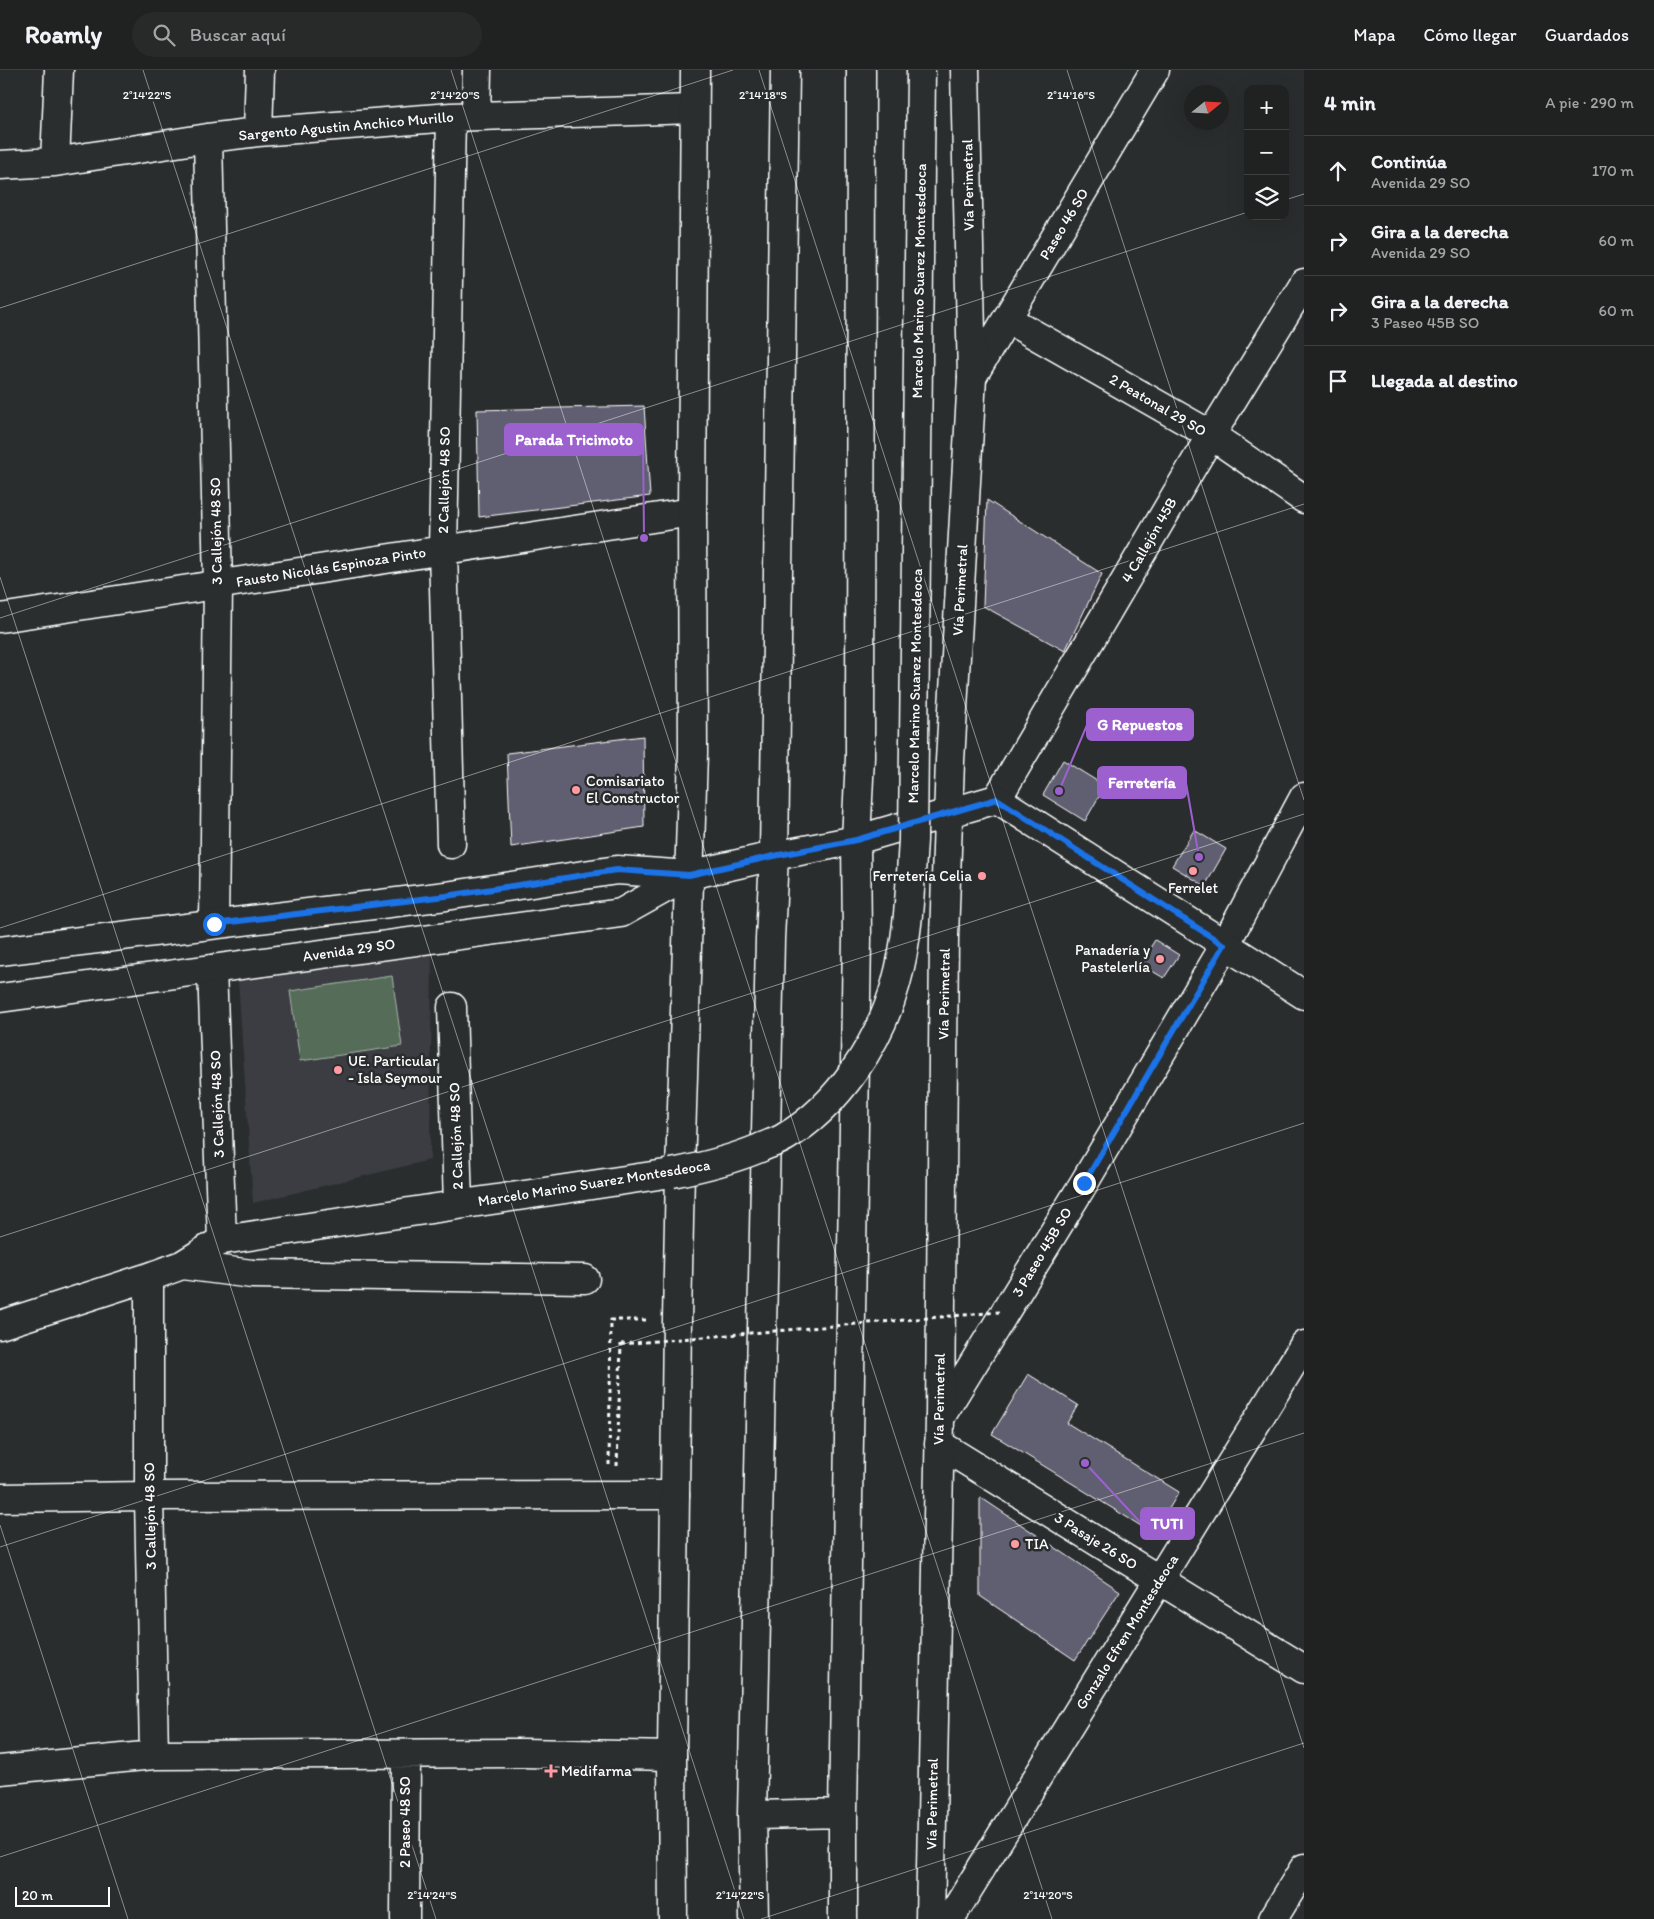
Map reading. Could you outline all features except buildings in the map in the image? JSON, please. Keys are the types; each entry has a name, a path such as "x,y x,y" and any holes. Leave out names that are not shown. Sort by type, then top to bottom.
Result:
{"main road":[{"path":"55,162 59,70"},
{"path":"258,132 260,70"},
{"name":"2 Callejón 48 SO","path":"451,844 443,550 464,117 478,70"},
{"path":"674,1919 672,1756 677,1320 693,753 692,512 695,70"},
{"path":"754,1919 752,1815 770,959 774,856 785,70"},
{"path":"843,1919 843,1813 857,948 856,840 860,757 861,70"},
{"name":"Marcelo Marino Suarez Montesdeoca","path":"0,1325 182,1265 222,1240 672,1173 733,1159 784,1138 812,1117 842,1087 868,1050 885,1016 897,983 908,918 913,840 921,70"},
{"name":"Vía Perimetral","path":"930,1919 939,1431 944,937 950,751 972,377 965,70"},
{"name":"Paseo 46 SO","path":"972,377 1156,70"},
{"name":"Sargento Agustin Anchico Murillo","path":"0,164 55,162 258,132 464,117 694,109"},
{"name":"3 Callejón 48 SO","path":"208,138 218,585 214,924"},
{"name":"4 Callejón 45B","path":"997,799 1211,436 1304,283"},
{"name":"2 Peatonal 29 SO","path":"1007,319 1211,436 1304,499"},
{"name":"Fausto Nicolás Espinoza Pinto","path":"0,618 692,512"},
{"name":"3 Paseo 45B SO","path":"939,1431 1224,945 1304,796"},
{"path":"997,799 1304,995"},
{"name":"Avenida 29 SO","path":"0,998 620,913 689,875 856,840 997,799"},
{"name":"Avenida 29 SO","path":"0,951 446,896 617,870 689,875"},
{"name":"3 Callejón 48 SO","path":"212,969 222,1240"},
{"name":"2 Callejón 48 SO","path":"452,1007 458,1205"},
{"path":"182,1265 252,1274 584,1280"},
{"name":"3 Callejón 48 SO","path":"149,1277 149,1496 154,1755"},
{"name":"Gonzalo Efren Montesdeoca","path":"950,1919 1304,1345"},
{"name":"3 Pasaje 26 SO","path":"939,1431 1159,1580 1304,1669"},
{"path":"0,1498 675,1495"},
{"path":"0,1770 154,1755 523,1753 672,1756"},
{"name":"2 Paseo 48 SO","path":"405,1919 406,1754"},
{"path":"752,1815 843,1813"},
{"path":"1273,1919 1304,1868"}],"path":[{"path":"677,1320 611,1320 608,1465 618,1466 621,1344 999,1312"}],"shaded area":[{"name":"UE. Particular - Isla Seymour","path":"432,953 430,1160 253,1203 238,979"}],"green space":[{"path":"392,976 402,1046 300,1061 290,991"}],"place":[{"name":"Parada Tricimoto","path":"644,538"},
{"name":"Comisariato El Constructor","path":"576,790"},
{"name":"G Repuestos","path":"1059,791"},
{"name":"Ferretería","path":"1199,857"},
{"name":"Ferrelet","path":"1193,871"},
{"name":"Ferretería Celia","path":"982,876"},
{"name":"Panadería y Pastelerlía","path":"1160,959"},
{"name":"UE. Particular - Isla Seymour","path":"338,1070"},
{"name":"TUTI","path":"1085,1463"},
{"name":"TIA","path":"1015,1544"},
{"name":"Medifarma","path":"551,1771"}],"route":[{"path":"214,924 446,896 617,870 689,875 856,840 997,799 1224,945 1084,1183"}]}
